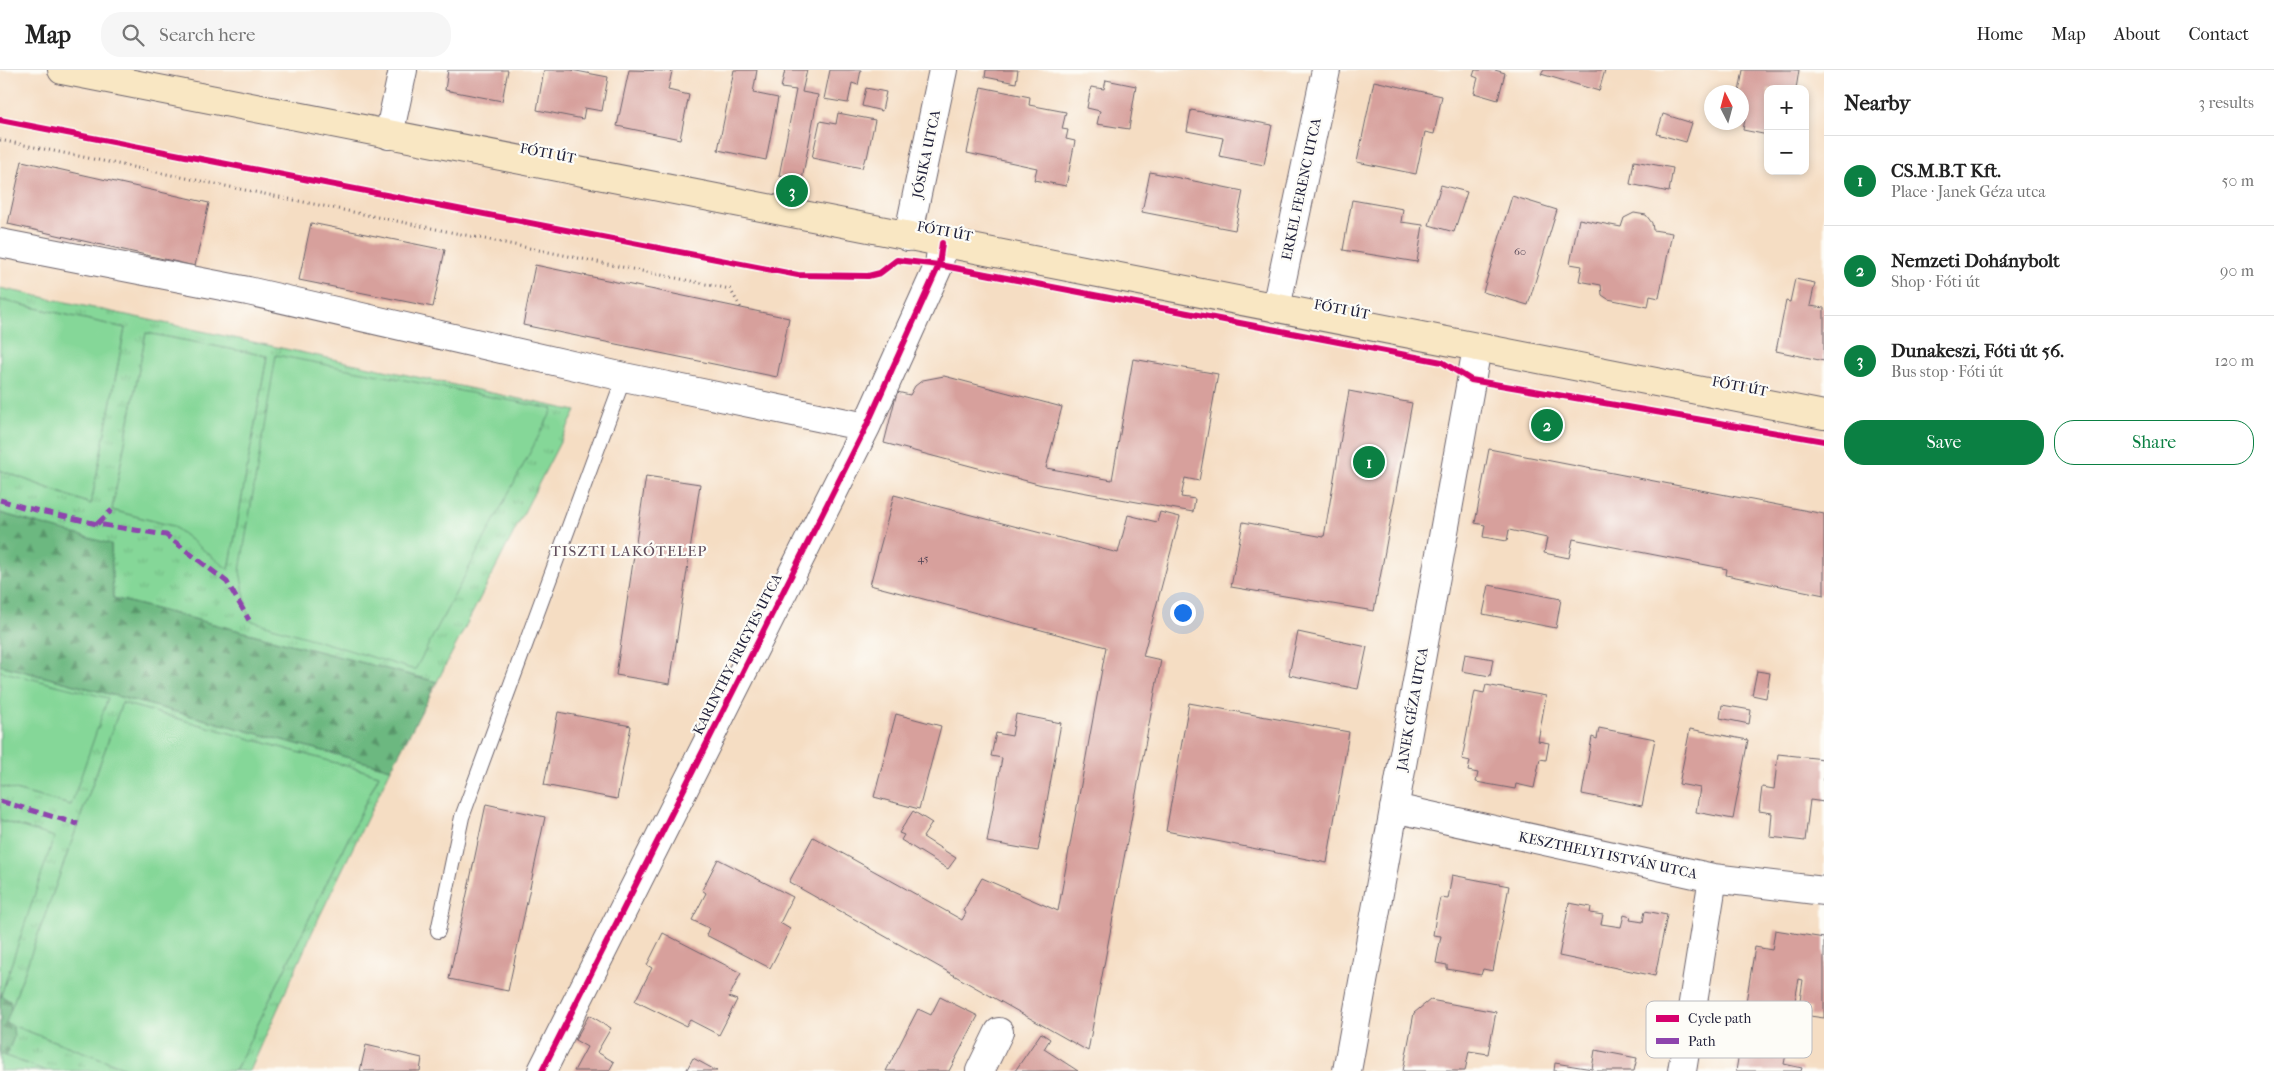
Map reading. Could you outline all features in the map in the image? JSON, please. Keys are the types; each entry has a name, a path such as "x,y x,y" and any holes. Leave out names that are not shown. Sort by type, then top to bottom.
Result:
{"main road":[{"name":"FÓTI ÚT","path":"62,70 1824,415"}],"street":[{"path":"389,135 403,70"},
{"name":"JÓSIKA UTCA","path":"908,237 943,70"},
{"name":"ERKEL FERENC UTCA","path":"1276,308 1326,70"},
{"path":"0,243 248,292 624,377 866,427"},
{"name":"KARINTHY FRIGYES UTCA","path":"542,1071 866,427 939,265 942,243"},
{"name":"JANEK GÉZA UTCA","path":"1347,1071 1477,348"},
{"name":"KESZTHELYI ISTVÁN UTCA","path":"1394,808 1713,878 1824,891"},
{"path":"1693,1001 1713,878"},
{"path":"980,1071 999,1032"},
{"path":"1682,1071 1684,1058"}],"lane":[{"path":"438,931 462,817 624,377"}],"path":[{"path":"0,140 730,289 741,308"}],"green space":[{"path":"0,288 576,411 437,682 113,598 111,545 0,513 0,470 91,504 125,328 0,300","holes":["146,333 267,356 229,569 173,526 112,510"]},
{"path":"0,300 125,328 91,504 0,470"},
{"path":"146,333 267,356 229,570 173,526 112,510"},
{"path":"276,355 553,409 415,670 249,620 240,571"},
{"path":"0,513 111,544 113,598 437,682 391,769 0,665"},
{"path":"0,665 391,769 314,928 250,1071 235,1071 379,775 122,703 6,1023 134,1071 46,1071 0,1054 0,998 53,837 0,820 0,786 71,805 0,671"},
{"path":"0,671 108,698 71,805 0,786"},
{"path":"122,703 379,775 235,1071 134,1071 6,1023"},
{"path":"0,820 54,837 0,998"},
{"path":"0,995 10,1001 14,1037 0,1071"},
{"path":"0,1054 46,1071 0,1071"}],"building":[{"path":"448,70 508,70 502,101 445,90"},
{"path":"544,70 571,70 608,77 602,111 585,108 583,119 537,110"},
{"path":"629,70 672,71 668,90 689,95 680,139 617,126"},
{"path":"734,70 757,70 753,93 778,98 766,160 718,150"},
{"path":"785,70 807,70 802,92 818,95 802,180 779,176 796,90 781,88"},
{"path":"830,70 861,70 858,85 852,83 848,103 824,99"},
{"path":"986,70 1018,70 1016,83 985,77"},
{"path":"1475,70 1495,70 1505,73 1498,100 1474,93 1478,78 1473,76"},
{"path":"1543,70 1605,70 1599,91 1541,74"},
{"path":"1743,70 1799,70 1797,85 1764,85 1764,134 1743,130 1749,130 1749,85 1740,85"},
{"path":"1106,80 1136,86 1129,129 1097,124 1100,111 1087,108 1091,87 1104,89"},
{"path":"1374,81 1442,96 1434,134 1425,132 1416,174 1357,162"},
{"path":"981,87 1030,97 1029,105 1066,112 1062,129 1068,130 1066,139 1075,141 1066,186 1034,180 1037,168 967,153"},
{"path":"866,88 886,92 882,111 862,106"},
{"path":"1191,110 1272,125 1264,165 1219,156 1223,138 1187,131"},
{"path":"838,113 875,120 867,158 865,158 862,168 812,158 820,121 836,124"},
{"path":"1663,114 1692,123 1686,142 1657,134"},
{"path":"22,161 209,203 195,266 8,224"},
{"path":"1634,161 1673,168 1669,192 1630,184"},
{"path":"1150,172 1243,191 1235,230 1142,212"},
{"path":"1441,185 1467,192 1454,232 1429,225"},
{"path":"1512,196 1557,210 1528,305 1483,292"},
{"path":"1352,200 1403,209 1401,222 1423,225 1417,262 1343,250"},
{"path":"1634,213 1646,215 1652,223 1653,230 1672,233 1659,298 1650,296 1648,307 1608,299 1602,295 1601,285 1579,281 1582,266 1570,264 1579,219 1621,227 1624,218"},
{"path":"311,223 445,250 433,307 299,280"},
{"path":"535,265 789,318 777,377 523,325"},
{"path":"1795,279 1815,283 1810,306 1824,308 1824,361 1776,351 1786,301 1790,302"},
{"path":"1133,359 1218,374 1199,481 1185,478 1181,497 1195,499 1193,512 1042,485 884,443 897,392 910,395 915,386 923,380 944,376 1062,407 1046,468 1112,480"},
{"path":"1349,391 1412,403 1374,611 1231,587 1243,522 1324,537"},
{"path":"1489,449 1824,514 1824,595 1726,575 1727,569 1573,539 1569,558 1544,553 1547,538 1509,530 1507,541 1483,537 1485,525 1475,523"},
{"path":"646,476 700,484 670,684 616,675"},
{"path":"894,495 1118,553 1128,515 1157,522 1160,512 1180,517 1143,656 1161,660 1088,1051 789,882 813,837 962,920 966,913 963,911 982,878 1058,911 1106,647 870,585"},
{"path":"1489,585 1561,599 1556,628 1483,614"},
{"path":"1298,632 1367,647 1358,689 1289,675"},
{"path":"1465,654 1493,659 1490,676 1462,671"},
{"path":"1757,671 1770,673 1766,698 1752,695"},
{"path":"1486,685 1546,696 1538,741 1549,743 1546,760 1540,759 1534,788 1516,784 1515,789 1476,782 1478,773 1468,771 1470,761 1462,759 1475,691 1484,693"},
{"path":"1189,703 1349,732 1327,863 1166,831"},
{"path":"1722,705 1751,710 1749,724 1720,718"},
{"path":"558,712 631,726 617,799 544,785"},
{"path":"896,714 941,726 919,809 874,797"},
{"path":"1016,714 1061,723 1038,851 987,842 1002,758 991,756 996,733 1012,736"},
{"path":"1599,728 1655,739 1642,806 1582,794 1592,737 1597,739"},
{"path":"1690,729 1748,740 1733,819 1696,812 1700,788 1679,784"},
{"path":"1778,754 1824,759 1824,802 1810,800 1805,841 1770,837 1772,813 1759,811 1762,787 1774,789"},
{"path":"486,804 545,817 508,991 449,979"},
{"path":"913,811 932,823 923,837 956,858 948,869 901,840 904,835 899,833"},
{"path":"718,859 793,897 780,923 790,929 770,968 706,935 709,928 692,920 706,893 702,890"},
{"path":"1452,875 1509,886 1493,971 1483,969 1481,975 1447,969 1447,965 1436,963 1441,936 1433,935 1436,916 1440,898 1448,899"},
{"path":"1569,903 1591,907 1590,913 1603,915 1601,924 1621,927 1624,915 1631,917 1630,920 1643,922 1645,911 1667,915 1655,976 1559,956"},
{"path":"1775,930 1824,938 1824,1018 1812,1016 1812,1001 1800,1001 1803,980 1799,979 1795,1001 1746,1001 1755,947 1772,950"},
{"path":"663,933 741,973 729,997 737,1000 719,1035 690,1020 686,1026 635,1001 652,968 647,965"},
{"path":"940,997 978,1016 949,1071 886,1071 918,1009 931,1015"},
{"path":"1430,1000 1496,1012 1488,1054 1469,1051 1465,1071 1403,1071 1414,1013"},
{"path":"589,1015 611,1028 597,1052 614,1062 609,1071 574,1071 587,1047 575,1040"},
{"path":"1041,1033 1050,1039 1044,1049 1078,1071 1015,1071"},
{"path":"366,1045 422,1058 420,1071 360,1071"},
{"path":"1595,1050 1637,1058 1634,1071 1554,1071 1555,1063 1592,1069"},
{"path":"693,1058 717,1071 686,1071"},
{"path":"1738,1058 1785,1058 1784,1064 1802,1068 1801,1071 1736,1071"}],"marked path":[{"path":"0,500 97,524 166,535 227,582 249,620"},
{"path":"97,524 112,510"},
{"path":"0,801 78,824"}],"cycle path":[{"path":"0,120 798,275 868,276 880,273 897,260 939,265 1442,362 1471,380 1824,441"},
{"path":"542,1071 866,427 939,265 942,243"}],"place":[{"name":"Dunakeszi, Fóti út 56.","path":"792,191"},
{"name":"Nemzeti Dohánybolt","path":"1547,425"},
{"name":"CS.M.B.T Kft.","path":"1369,462"}],"district":[{"name":"TISZTI LAKÓTELEP","path":"629,551"}]}
